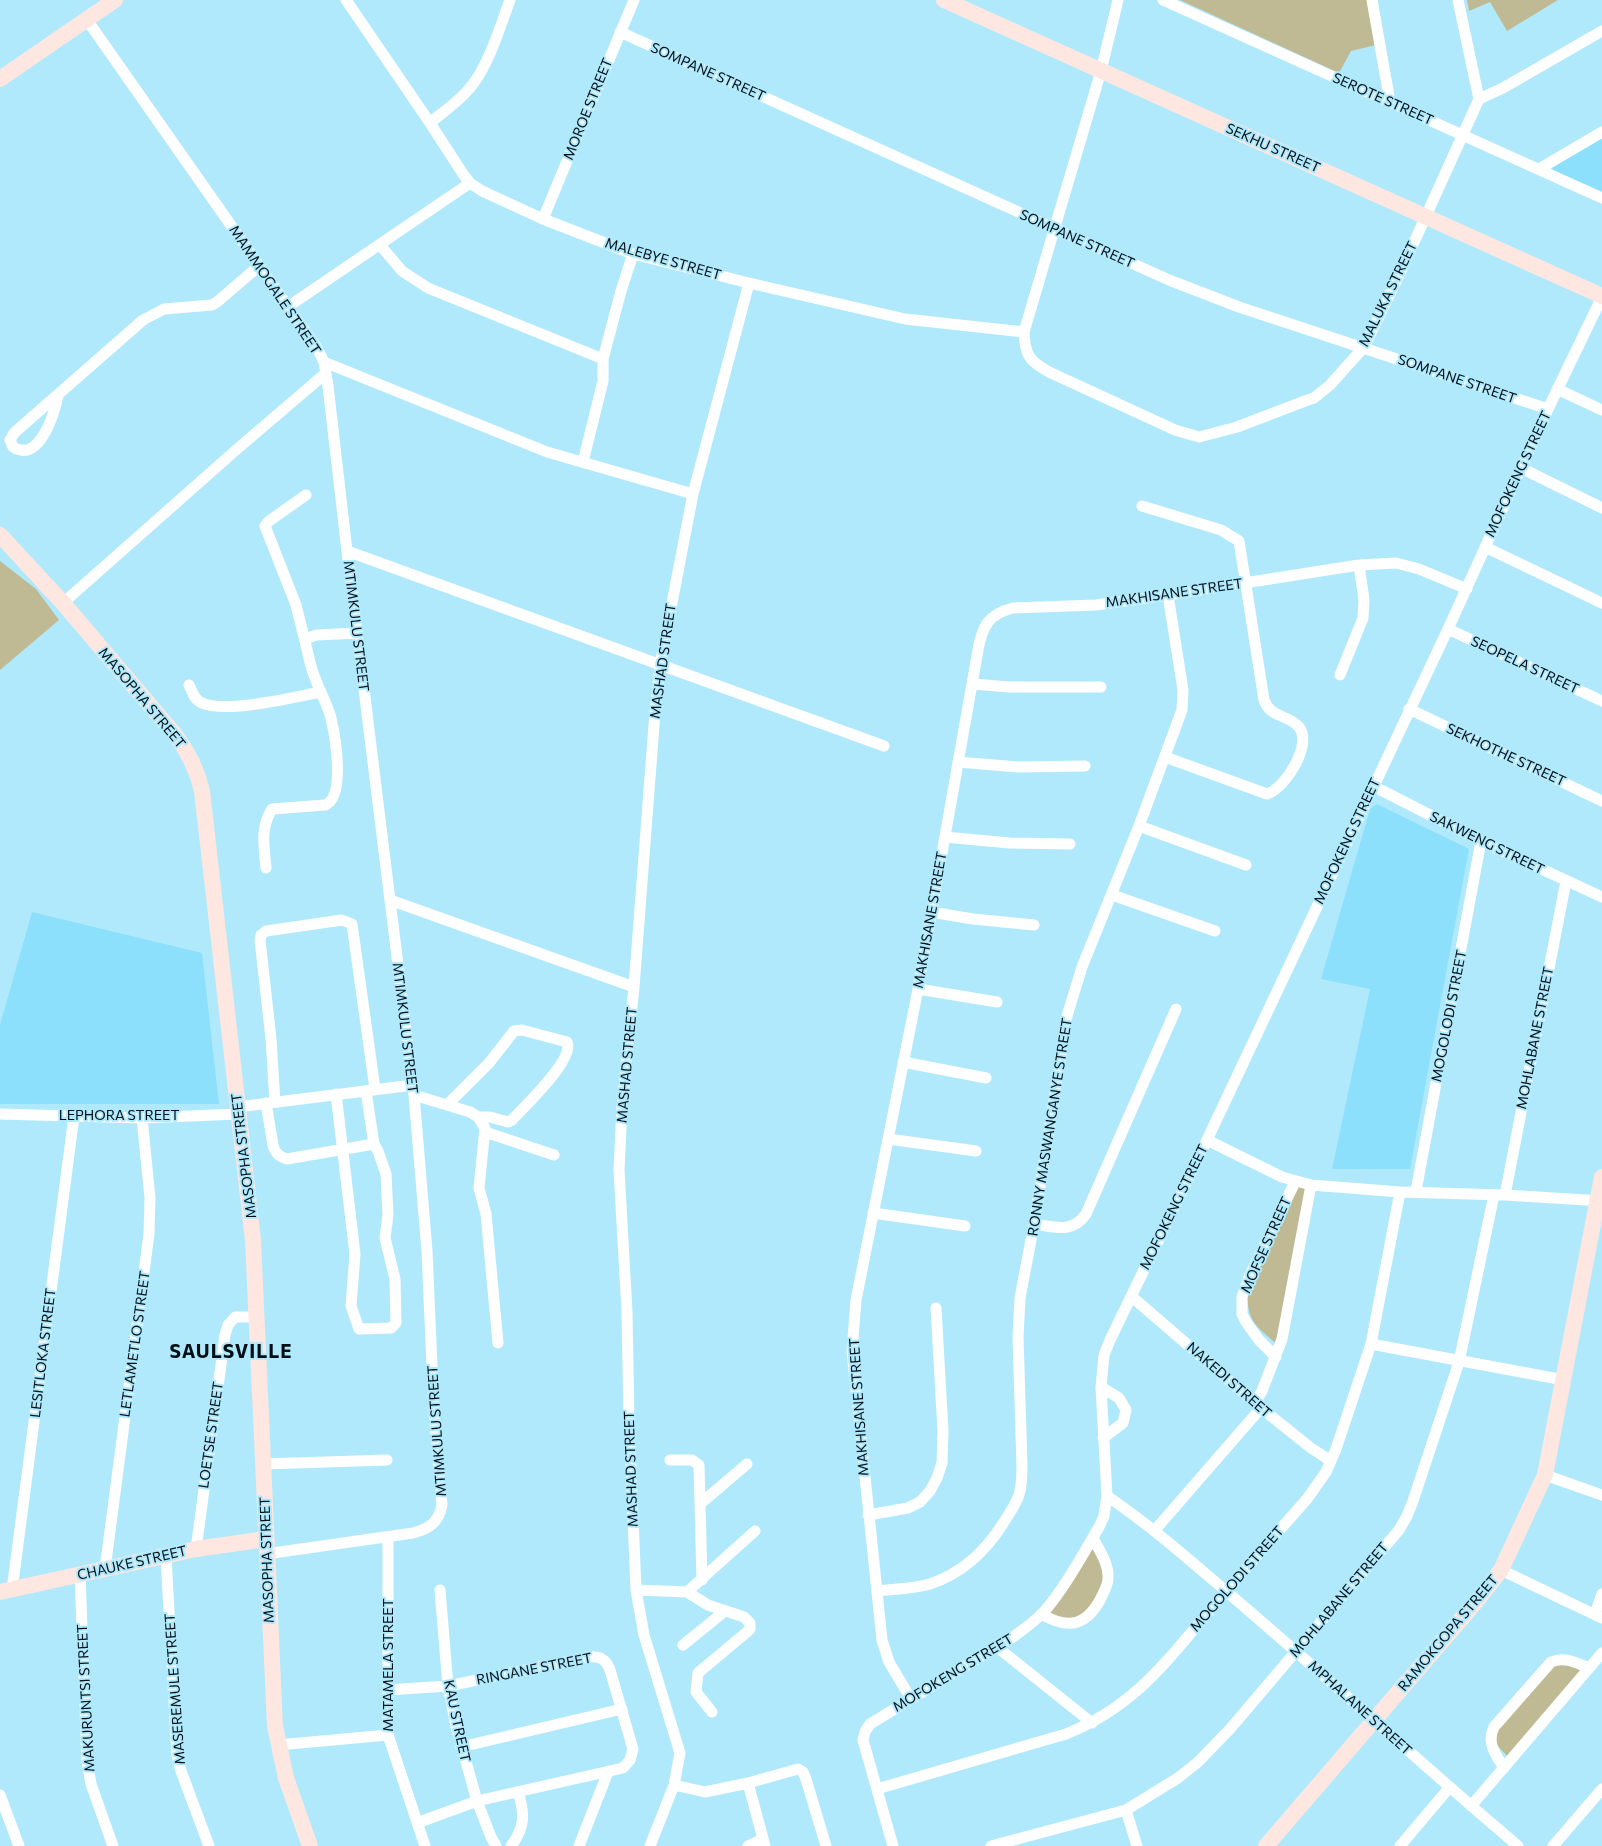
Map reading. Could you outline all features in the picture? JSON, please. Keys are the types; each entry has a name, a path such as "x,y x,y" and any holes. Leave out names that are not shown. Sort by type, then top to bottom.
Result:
{"street":[{"path":"0,80 116,0"},
{"name":"MALEBYE STREET","path":"346,0 470,183 482,191 543,219 633,254 905,319 1024,332"},
{"path":"430,122 462,96 475,82 482,70 510,0"},
{"name":"MOROE STREET","path":"543,219 634,0"},
{"name":"SEKHU STREET","path":"944,0 1602,296"},
{"path":"1024,332 1101,71 1118,0"},
{"name":"SEROTE STREET","path":"1163,0 1602,198"},
{"path":"1372,0 1390,102"},
{"path":"1458,0 1479,99 1504,88 1602,31"},
{"name":"MAMMOGALE STREET","path":"87,20 289,306 317,348 325,368 547,452 693,494"},
{"name":"SOMPANE STREET","path":"620,32 1169,280 1239,308 1548,409"},
{"name":"MALUKA STREET","path":"1024,332 1029,358 1048,372 1175,430 1199,437 1237,427 1314,398 1330,385 1364,348 1479,99"},
{"path":"1539,169 1602,132"},
{"path":"289,306 470,183"},
{"path":"380,245 402,271 428,288 604,359"},
{"path":"582,462 603,381 604,359 621,291 633,254"},
{"path":"58,396 47,428 38,443 22,451 13,447 10,440 14,433 150,315 164,309 206,305 217,302 259,266"},
{"name":"MASHAD STREET","path":"650,1846 674,1785 680,1753 644,1636 636,1590 629,1423 627,1311 620,1170 622,1106 634,987 660,665 693,494 749,283"},
{"name":"MOFOKENG STREET","path":"877,1789 864,1740 865,1732 870,1724 1013,1638 1041,1614 1054,1599 1093,1538 1104,1516 1107,1496 1101,1387 1104,1355 1448,630 1557,389 1602,296"},
{"path":"63,603 236,450 325,368"},
{"name":"MTIMKULU STREET","path":"266,1546 388,1537 413,1533 427,1528 438,1518 442,1506 434,1412 427,1251 413,1090 325,368"},
{"path":"1557,389 1602,410"},
{"path":"1521,468 1602,508"},
{"path":"266,868 263,829 266,818 272,809 325,805 331,801 336,790 338,774 332,726 327,705 311,668 296,605 265,526 269,521 306,495"},
{"path":"1142,506 1221,530 1239,541 1264,700 1270,710 1300,729 1302,742 1296,763 1282,784 1268,794 1165,757"},
{"name":"MASOPHA STREET","path":"0,535 63,603 184,747 198,777 206,819 238,1111 250,1201 258,1317 272,1699 278,1745 286,1778 310,1846"},
{"path":"1485,546 1602,604"},
{"path":"346,551 884,746"},
{"name":"MAKHISANE STREET","path":"911,1699 893,1670 884,1650 879,1620 852,1342 856,1300 872,1213 918,989 972,684 986,623 1000,612 1021,608 1074,607 1168,596 1359,565 1404,564 1467,589"},
{"path":"1340,675 1363,618 1364,600 1359,565"},
{"name":"RONNY MASWANGANYE STREET","path":"877,1591 930,1584 969,1564 983,1551 996,1534 1018,1497 1022,1480 1018,1318 1020,1298 1071,1000 1082,967 1139,826 1182,710 1181,678 1168,596"},
{"name":"SEOPELA STREET","path":"1448,630 1602,701"},
{"path":"305,641 307,638 317,635 357,633"},
{"path":"972,684 1009,688 1101,687"},
{"path":"188,685 200,703 234,707 321,692"},
{"name":"SEKHOTHE STREET","path":"1409,709 1602,801"},
{"path":"958,762 1018,767 1085,766"},
{"name":"SAKWENG STREET","path":"1373,786 1481,841 1602,897"},
{"path":"1139,826 1246,865"},
{"path":"945,838 1009,843 1070,844"},
{"name":"MOGOLODI STREET","path":"1416,1191 1481,841"},
{"name":"MOHLABANE STREET","path":"991,1846 1126,1810 1178,1778 1198,1762 1230,1728 1386,1546 1407,1516 1459,1362 1500,1195 1566,881"},
{"path":"1112,895 1215,931"},
{"path":"390,900 634,987"},
{"path":"931,912 972,919 1034,925"},
{"path":"336,1094 342,1149 355,1254 352,1311 359,1329 391,1328 396,1323 394,1279 385,1238 388,1192 383,1165 374,1144 352,924 342,920 266,931 261,935 260,940 269,1021 272,1145 275,1151 282,1158 287,1158 342,1149 374,1144"},
{"path":"918,989 997,1002"},
{"path":"1034,1224 1069,1228 1076,1226 1086,1214 1176,1009"},
{"path":"413,1090 447,1105 478,1116 508,1122 512,1120 558,1069 568,1053 569,1046 567,1042 522,1030 514,1031 489,1063 447,1105"},
{"path":"903,1062 986,1078"},
{"name":"LEPHORA STREET","path":"0,1114 142,1118 238,1111 271,1102 370,1090 413,1090"},
{"name":"LESITLOKA STREET","path":"6,1591 74,1116"},
{"path":"478,1116 483,1123 485,1132 479,1188 486,1214 498,1343"},
{"name":"LETLAMETLO STREET","path":"105,1569 150,1234 150,1198 142,1118"},
{"path":"485,1132 554,1155"},
{"path":"888,1139 976,1152"},
{"path":"1207,1140 1266,1170 1294,1182 1311,1185 1400,1192 1416,1191 1600,1201"},
{"name":"RAMOKGOPA STREET","path":"1266,1846 1501,1570 1545,1475 1600,1201 1602,1177"},
{"name":"MOFSE STREET","path":"1276,1357 1259,1340 1246,1322 1242,1314 1242,1297 1248,1278 1294,1182"},
{"name":"MOFSE STREET","path":"1155,1530 1258,1405 1287,1322 1311,1185"},
{"name":"MOGOLODI STREET","path":"877,1789 1066,1734 1092,1723 1126,1702 1141,1688 1226,1592 1307,1499 1318,1485 1331,1461 1371,1344 1400,1192"},
{"path":"872,1213 965,1226"},
{"name":"NAKEDI STREET","path":"1131,1296 1258,1405 1311,1448 1331,1461"},
{"path":"868,1515 908,1508 920,1502 930,1491 942,1463 943,1431 936,1308"},
{"name":"LOETSE STREET","path":"196,1549 225,1335 228,1326 235,1317 258,1317"},
{"path":"1371,1344 1459,1362 1564,1380"},
{"path":"1101,1387 1119,1398 1126,1410 1123,1423 1103,1438"},
{"path":"263,1464 387,1460"},
{"path":"670,1460 692,1460 697,1462 702,1580"},
{"path":"700,1504 747,1464"},
{"path":"1545,1475 1602,1495"},
{"name":"MPHALANE STREET","path":"1107,1496 1155,1530 1375,1720 1449,1788 1518,1846"},
{"path":"687,1592 755,1531"},
{"name":"MATAMELA STREET","path":"388,1537 388,1735 426,1846"},
{"path":"1041,1614 1052,1621 1068,1624 1076,1623 1085,1619 1096,1607 1106,1588 1108,1578 1104,1560 1093,1538"},
{"name":"CHAUKE STREET","path":"6,1591 196,1549 266,1546"},
{"name":"MASEREMULE STREET","path":"166,1557 177,1756 209,1846"},
{"path":"1501,1570 1598,1616 1602,1594"},
{"name":"MAKURUNTSI STREET","path":"80,1575 87,1762 91,1784 113,1846"},
{"name":"KAU STREET","path":"440,1590 448,1686 461,1747 477,1801 496,1846"},
{"path":"636,1590 687,1592 708,1605 748,1620 751,1626 747,1632 698,1673 696,1692 712,1712"},
{"path":"683,1645 725,1610"},
{"path":"997,1647 1092,1723"},
{"path":"1471,1806 1602,1653"},
{"name":"RINGANE STREET","path":"387,1690 448,1686 588,1657 598,1657 609,1666 633,1749 630,1760 623,1768 608,1772"},
{"path":"1504,1768 1491,1745 1490,1739 1494,1727 1551,1662 1562,1659 1589,1668"},
{"path":"461,1747 622,1709"},
{"path":"278,1745 388,1735"},
{"path":"674,1785 705,1792 748,1783 798,1768 806,1780 826,1846"},
{"path":"417,1823 477,1801 608,1772"},
{"path":"579,1846 608,1772"},
{"path":"748,1783 764,1842 748,1846"},
{"path":"1400,1846 1449,1788"},
{"path":"877,1789 893,1846"},
{"path":"1554,1846 1602,1789"},
{"path":"511,1846 523,1825 524,1813 518,1792"},
{"path":"0,1795 19,1846"},
{"path":"1126,1810 1136,1846"}],"shaded area":[{"path":"1180,0 1368,0 1376,45 1351,51 1339,73"},
{"path":"1467,0 1558,0 1507,31 1490,2 1469,11"},
{"path":"1602,132 1602,193 1553,171 1551,161"},
{"path":"0,561 36,589 59,620 0,670"},
{"path":"1377,804 1469,849 1410,1169 1332,1169 1370,989 1321,979 1370,809"},
{"path":"32,912 202,953 219,1104 0,1104 0,1025"},
{"path":"1299,1185 1304,1185 1307,1193 1278,1345 1254,1322 1247,1300 1247,1289"},
{"path":"1092,1549 1104,1569 1103,1581 1098,1595 1080,1616 1064,1618 1049,1614"},
{"path":"1553,1663 1584,1669 1508,1757 1495,1743 1495,1728"}],"district":[{"name":"SAULSVILLE","path":"231,1352"}]}
